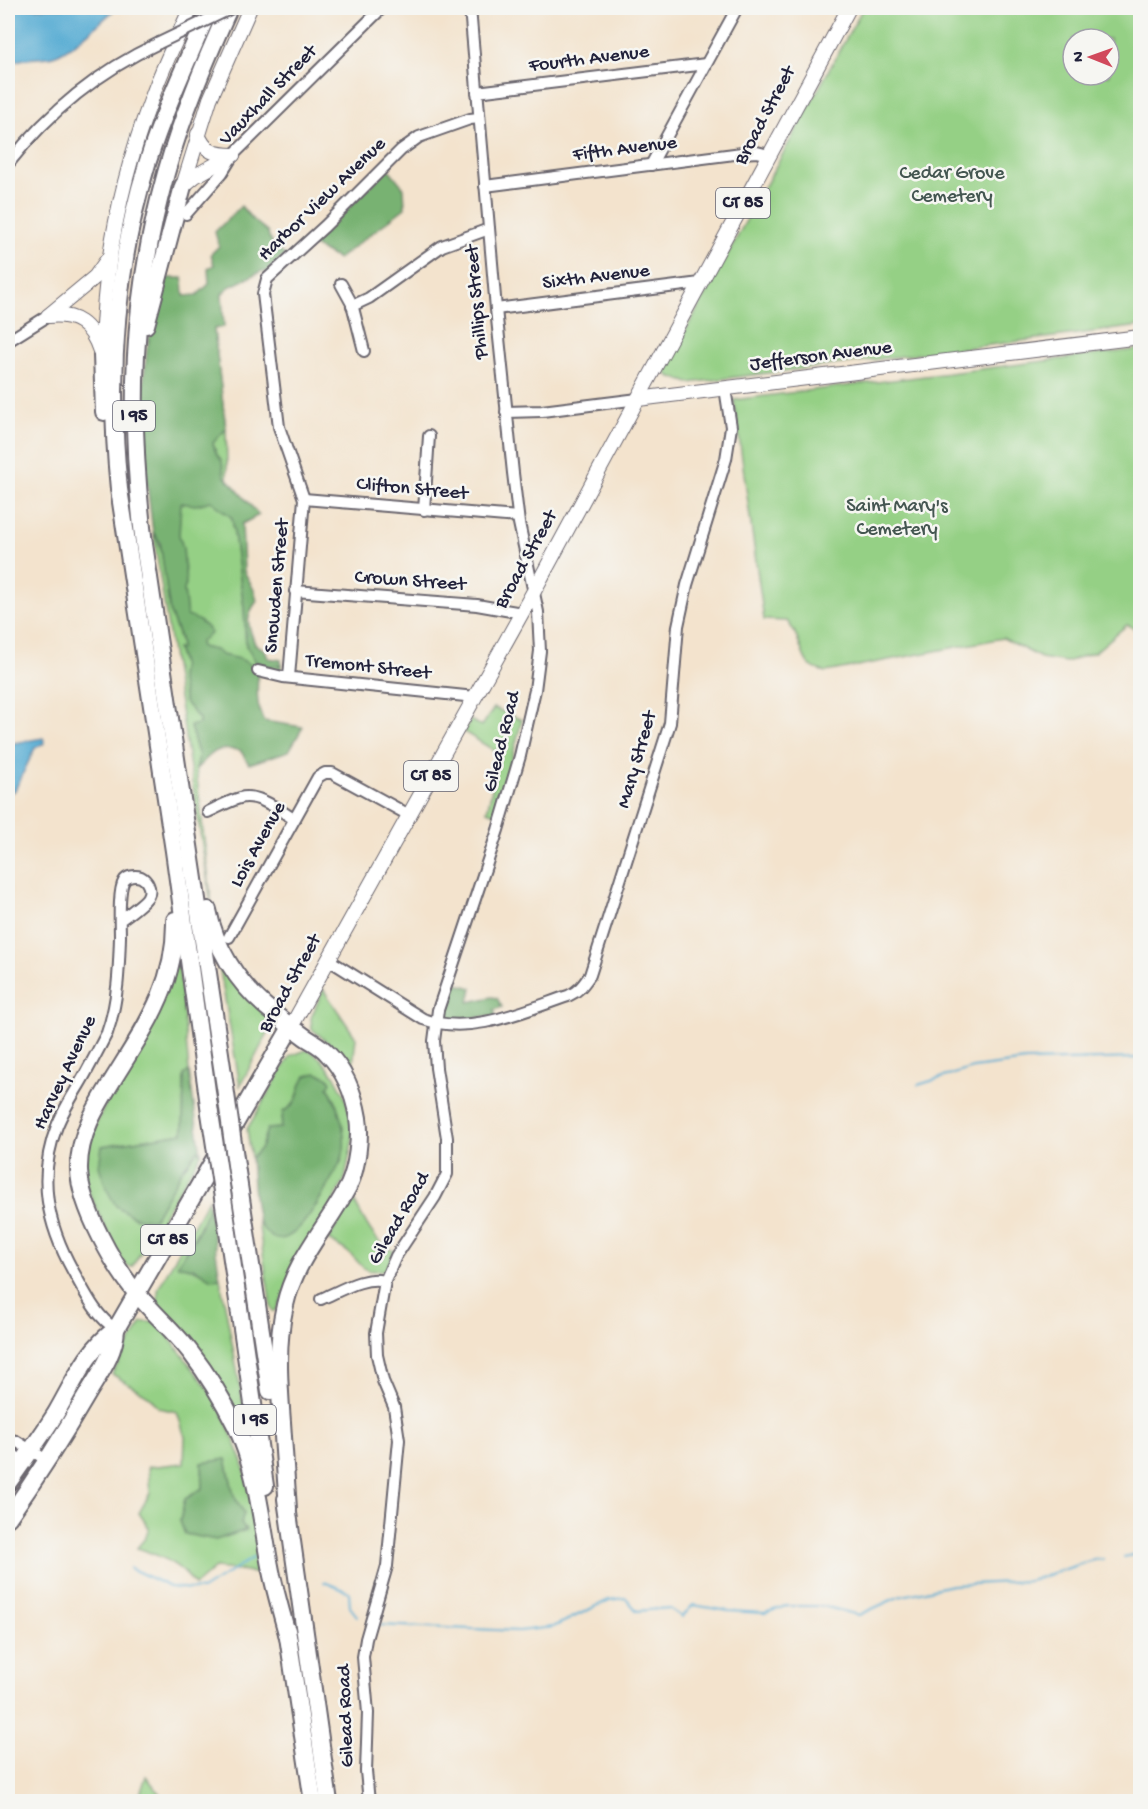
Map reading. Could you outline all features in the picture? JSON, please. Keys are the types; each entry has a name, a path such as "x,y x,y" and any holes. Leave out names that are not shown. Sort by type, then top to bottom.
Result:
{"highway":[{"name":"I 95","path":"210,8 159,130 141,184 130,230 121,285 115,348 114,415 117,471 313,1802"},
{"name":"I 95","path":"231,8 186,110 162,188 139,311 134,434 138,495 329,1802"},
{"path":"135,366 183,186"},
{"path":"102,355 105,422 110,450 117,471"},
{"path":"187,836 201,878 210,924 229,964 262,1004 327,1052 351,1091 358,1119 358,1144 349,1184 300,1263 287,1295 279,1336 278,1369 288,1509"},
{"path":"174,851 171,889 175,942 172,961 162,993 140,1035 93,1112 80,1149 80,1186 85,1203 111,1253 137,1294 190,1351 213,1384 236,1428 252,1469 271,1572 289,1641"},
{"name":"Broad Street","path":"137,1294 291,1027"},
{"name":"CT 85","path":"8,1483 55,1414 91,1354 103,1339 116,1329 137,1294"},
{"name":"CT 85","path":"8,1518 48,1461 107,1360 114,1343 116,1329"}],"main road":[{"path":"102,355 104,295 120,200 136,143 157,83 191,8"},
{"path":"183,186 216,82 250,8"},
{"name":"Broad Street","path":"291,1027 534,591 769,155 844,9"},
{"path":"198,134 202,144 211,153 233,155"},
{"path":"183,186 195,176 233,155"},
{"path":"48,316 95,277 109,256"},
{"path":"48,316 68,316 83,323 91,331 102,355"},
{"name":"Jefferson Avenue","path":"638,399 1140,337"}],"street":[{"path":"8,164 32,135 69,100 112,68 231,8"},
{"name":"Vauxhall Street","path":"186,214 222,173 233,155 382,8"},
{"name":"Phillips Street","path":"470,8 506,412 518,517 534,591"},
{"path":"651,165 736,8"},
{"name":"Fourth Avenue","path":"477,92 706,64"},
{"name":"Harbor View Avenue","path":"304,499 279,427 263,294 267,279 325,226 401,150 419,137 470,119 480,118"},
{"name":"Fifth Avenue","path":"486,186 751,152 769,155"},
{"path":"352,306 369,298 442,246 489,229"},
{"name":"Sixth Avenue","path":"496,309 700,283"},
{"path":"341,284 352,306 364,351"},
{"path":"8,341 48,316"},
{"name":"Mary Street","path":"436,1024 452,1026 501,1018 578,991 590,975 670,723 678,626 687,585 726,459 730,427 725,388"},
{"name":"Jefferson Avenue","path":"506,412 542,411 638,399"},
{"path":"424,510 429,436"},
{"name":"Clifton Street","path":"304,499 518,517"},
{"name":"Snowden Street","path":"289,677 304,499"},
{"name":"Crown Street","path":"295,591 477,605 522,613"},
{"name":"Gilead Road","path":"369,1802 366,1771 368,1713 363,1657 387,1566 399,1440 394,1407 383,1381 377,1355 376,1333 386,1281 396,1256 435,1197 447,1174 447,1138 434,1041 438,1010 502,819 520,756 535,690 540,642 534,591"},
{"name":"Tremont Street","path":"258,670 289,677 475,697"},
{"name":"Lois Avenue","path":"229,937 318,777 325,773 332,773 409,815"},
{"path":"208,812 240,798 248,797 256,798 294,819"},
{"name":"Harvey Avenue","path":"116,1329 99,1315 62,1250 51,1220 45,1182 56,1127 107,1033 111,1021 115,1006 120,920"},
{"path":"329,960 423,1019 436,1024"},
{"path":"321,1299 370,1280 386,1281"},
{"path":"8,1439 16,1441 48,1461"},
{"path":"8,1448 20,1465"}],"green space":[{"name":"Cedar Grove Cemetery","path":"863,8 1140,8 1140,326 689,383 669,376 664,370"},
{"path":"388,168 404,188 405,208 338,259 312,245"},
{"path":"241,206 267,231 276,248 285,255 266,272 262,271 229,287 222,294 224,327 214,329 226,429 213,443 222,461 224,476 259,515 242,524 244,571 257,601 250,612 249,626 255,644 265,650 268,658 281,660 281,665 269,666 256,662 246,646 244,608 232,518 211,501 196,505 181,503 179,535 183,548 187,616 201,622 211,633 200,642 201,647 240,659 250,664 258,674 258,704 264,721 303,727 289,751 249,764 240,750 219,750 211,754 196,769 199,756 190,726 199,724 199,719 185,702 180,677 182,664 177,648 181,648 180,638 170,613 160,542 153,532 144,459 142,398 147,349 162,278 183,278 184,296 197,295 209,284 208,268 214,265 211,254 219,246 215,232"},
{"path":"209,293 226,429 228,505 232,518 244,608 246,646 278,666 281,665 281,671 258,674 190,665 174,488"},
{"name":"Saint Mary's Cemetery","path":"1140,349 1140,631 1127,625 1095,652 1066,662 1041,658 1003,638 826,672 813,668 809,664 787,621 764,620 734,400"},
{"path":"153,532 161,550 170,611 181,648 177,649 182,664 180,677 185,702 199,719 199,724 190,727 199,756 196,769 212,908"},
{"path":"494,708 522,720 497,815 487,811 500,754 464,732 470,720 482,726"},
{"path":"218,959 267,1017 270,1029 240,1086"},
{"path":"176,961 179,967 189,1071 184,1075 183,1133 103,1146 134,1217 149,1220 154,1219 182,1170 199,1149 201,1154 132,1267 127,1266 117,1253 87,1188 85,1167 90,1136"},
{"path":"452,982 472,988 469,1002 492,997 497,998 502,1007 494,1010 496,1016 452,1020 442,1015"},
{"path":"323,989 356,1038 353,1063 347,1062 312,1029 311,1018"},
{"path":"306,1050 321,1059 334,1075 344,1094 350,1114 353,1138 345,1179 276,1311 273,1311 258,1221 267,1233 316,1206 342,1160 344,1146 336,1101 328,1087 301,1084 295,1100 283,1112 281,1128 267,1130 261,1148 251,1158 247,1129 290,1056"},
{"path":"189,1071 201,1154 198,1150 182,1170 154,1219 134,1217 116,1206 106,1188 99,1166 102,1146 183,1133 184,1075"},
{"path":"316,1073 328,1077 331,1082 328,1087 342,1125 343,1155 334,1175 305,1221 287,1237 277,1239 268,1234 257,1217 251,1158 261,1148 267,1129 281,1128 283,1112 292,1106 306,1076"},
{"path":"208,1199 205,1216 179,1266 220,1278 249,1435 245,1435 158,1305 159,1287"},
{"path":"353,1199 375,1236 394,1251 386,1270 367,1270 347,1251 328,1240"},
{"path":"209,1206 220,1278 211,1279 196,1269 177,1265 195,1238"},
{"path":"142,1322 152,1322 161,1327 217,1400 243,1462 263,1560 257,1574 215,1568 195,1585 183,1571 169,1561 137,1548 146,1537 149,1528 139,1513 150,1493 148,1467 184,1463 185,1437 177,1412 159,1408 150,1397 112,1374","holes":["226,1459 234,1496 244,1513 240,1523 246,1529 185,1534 180,1521 185,1499 203,1488 202,1464"]},
{"path":"226,1459 234,1496 244,1513 241,1523 246,1530 216,1540 185,1534 180,1521 185,1499 203,1488 202,1463"},
{"path":"146,1776 165,1801 138,1801"}],"water":[{"path":"8,8 114,8 84,37 59,54 19,60 8,65"},
{"path":"43,738 45,743 35,748 15,790 8,794 8,744"}],"waterway":[{"path":"918,1085 973,1068 1026,1061 1140,1058"},
{"path":"1124,1557 1140,1553"},
{"path":"130,1568 170,1587 202,1590 254,1557"},
{"path":"378,1625 519,1631 553,1627 609,1600 626,1598 637,1611 669,1608 682,1617 693,1605 729,1611 765,1613 786,1606 823,1606 859,1615 898,1597 952,1585 1029,1581 1093,1560 1103,1559"},
{"path":"324,1582 349,1592 350,1607 357,1616"}]}
